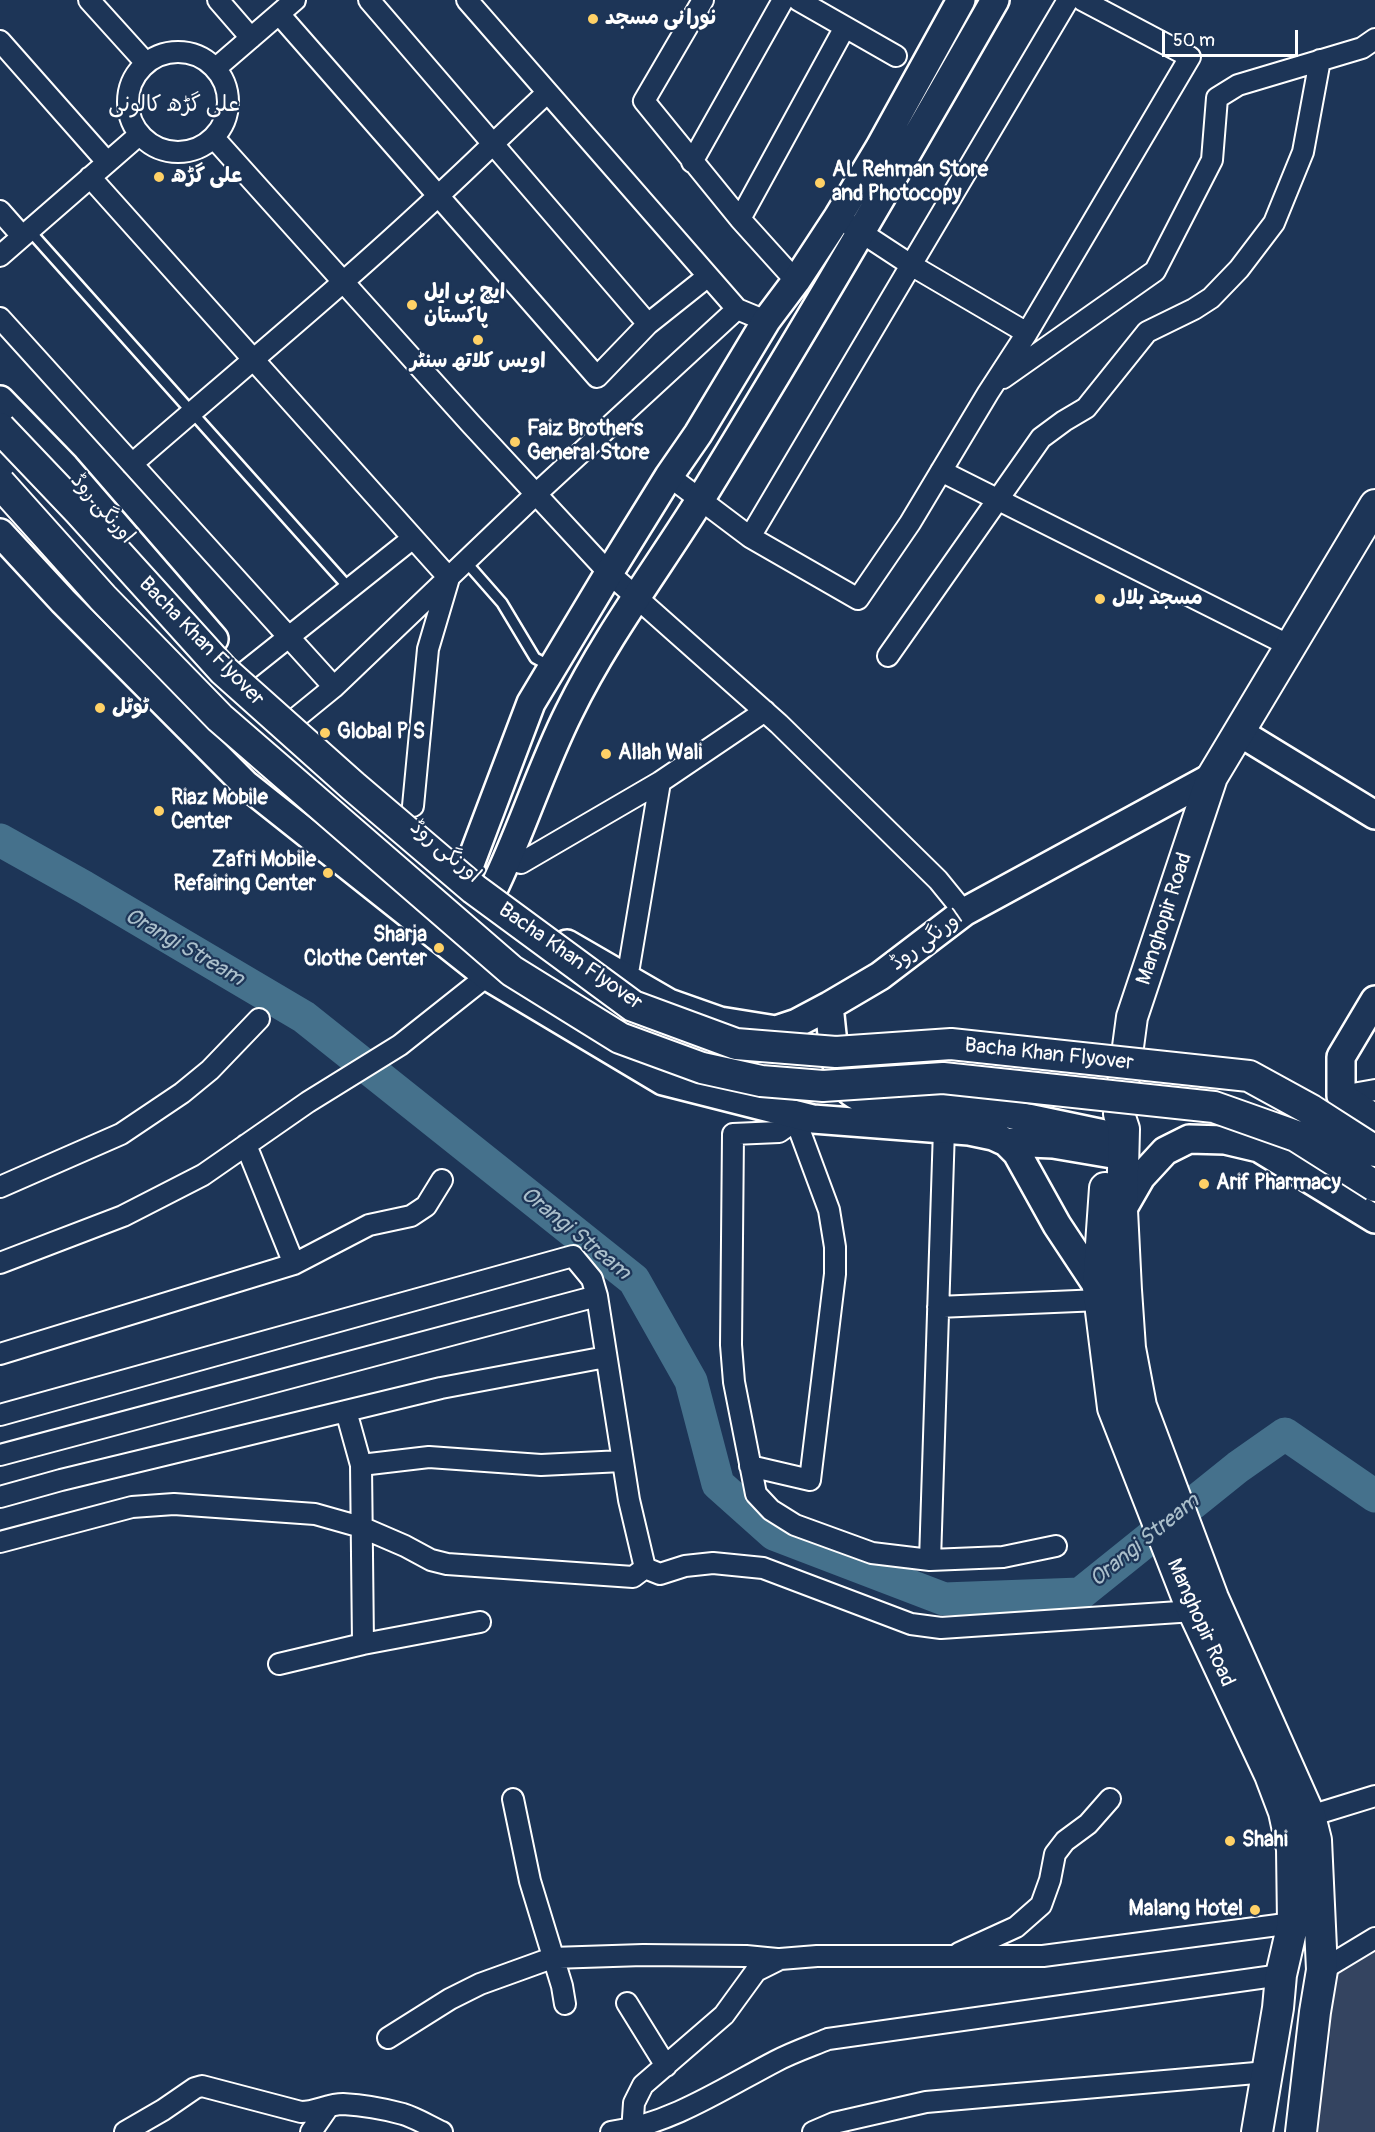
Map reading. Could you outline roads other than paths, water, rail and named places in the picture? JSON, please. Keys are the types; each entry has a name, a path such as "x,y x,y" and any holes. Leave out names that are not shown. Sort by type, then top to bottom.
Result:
{"main road":[{"name":"Bacha Khan Flyover","path":"0,428 79,511 223,670 353,786 474,889 633,1006 736,1044 836,1052 951,1044 1249,1076 1311,1110 1375,1151"},
{"name":"Bacha Khan Flyover","path":"0,483 103,598 219,718 512,971 620,1038 702,1068 761,1081 823,1086 943,1078 1214,1107 1296,1136 1375,1185"},
{"name":"Manghopir Road","path":"1257,2132 1278,2008 1281,1975 1293,1923 1292,1849 1284,1812 1199,1604 1126,1407 1099,1293 1132,1017 1212,777 1375,505"},
{"name":"Manghopir Road","path":"1116,1139 1130,1348 1126,1407"},
{"name":"Manghopir Road","path":"1199,1604 1310,1816 1316,1840 1322,1970 1301,2132"}],"street":[{"path":"89,0 146,63"},
{"path":"218,0 251,38"},
{"path":"216,68 295,0"},
{"path":"369,0 648,324"},
{"path":"467,0 707,277 737,309 766,321"},
{"path":"704,0 644,101 740,219 796,280"},
{"path":"692,162 783,0"},
{"path":"798,0 896,56"},
{"path":"492,892 508,859 568,712 604,648 701,500 862,232 995,0"},
{"path":"750,537 1068,0"},
{"path":"669,476 750,537 858,599 910,523 1027,333 1190,57 1082,0"},
{"path":"467,872 531,703 551,667 669,476 698,434 766,321 838,217 880,147 953,3"},
{"path":"279,14 597,377 648,324 707,277"},
{"path":"740,219 845,27"},
{"path":"994,384 1155,271 1212,160 1217,98 1238,85 1362,48 1375,39"},
{"path":"0,41 107,162"},
{"path":"174,51 196,55 216,68 224,81 228,103 223,126 214,138 200,147 184,152 167,152 152,145 139,135 131,121 127,105 129,89 135,75 146,63 159,55 174,51"},
{"path":"888,656 1041,438 1086,408 1147,332 1211,298 1239,269 1274,223 1303,152 1320,60"},
{"path":"132,464 439,196 547,93"},
{"path":"0,256 139,135"},
{"path":"214,138 609,573 765,711 938,880 964,912"},
{"path":"90,177 449,578"},
{"path":"0,211 25,233"},
{"path":"838,217 910,265 1027,333"},
{"path":"296,718 334,687 737,309"},
{"path":"0,318 334,687"},
{"name":"اورنگی روڈ","path":"0,400 65,467 225,652 444,855 541,928 669,1003 720,1021 776,1030 797,1023 880,975 964,912 1212,777"},
{"path":"941,471 1290,646"},
{"path":"0,533 63,601 245,784 487,976 663,1081 799,1118 944,1129 993,1136 1006,1142 1017,1153 1057,1225 1099,1293 938,1307"},
{"path":"246,671 413,538"},
{"path":"413,806 428,649 449,578"},
{"path":"508,859 521,863 660,782 765,711"},
{"path":"1239,732 1375,815"},
{"path":"629,967 660,782"},
{"path":"0,1263 123,1216 203,1175 308,1102 400,1045 487,976"},
{"path":"1341,1096 1341,1057 1375,1000"},
{"path":"829,1006 838,1069 849,1092 859,1097 1004,1113 1053,1122 1116,1139"},
{"path":"0,1187 121,1134 182,1093 210,1070 259,1019"},
{"path":"1341,1096 1375,1090"},
{"path":"1341,1096 1375,1118"},
{"path":"799,1118 779,1132 734,1134 731,1345 734,1382 756,1494 771,1510 795,1525 872,1553 930,1560 1003,1557 1056,1546"},
{"path":"750,1466 810,1480 835,1274 835,1247 828,1210 799,1118"},
{"path":"930,1560 944,1129"},
{"path":"1006,1142 1053,1144 1116,1139"},
{"path":"1122,1210 1141,1177 1165,1151 1189,1139 1225,1140 1258,1148 1375,1219"},
{"path":"246,1145 294,1264"},
{"path":"0,1354 294,1264 369,1225 411,1216 426,1206 442,1180"},
{"path":"0,1415 573,1256 592,1279 597,1296 622,1461 645,1568"},
{"path":"0,1455 597,1296"},
{"path":"0,1497 61,1480 441,1388 606,1357"},
{"path":"346,1411 361,1465 363,1644"},
{"path":"361,1465 429,1457 541,1465 622,1461"},
{"path":"0,1542 132,1507 174,1504 315,1514 361,1527 431,1560 447,1564 633,1577 645,1568"},
{"path":"645,1568 660,1574 685,1566 713,1563 763,1568 911,1624 941,1628 978,1627 1199,1604"},
{"path":"279,1664 363,1644 480,1622"},
{"path":"1310,1816 1375,1796"},
{"path":"513,1799 530,1881 562,1986 565,2004"},
{"path":"954,1956 1016,1927 1041,1905 1050,1880 1055,1854 1065,1841 1088,1824 1110,1799"},
{"path":"388,2038 450,1999 480,1984 552,1958 654,1955 746,1956 780,1959 817,1956 1043,1956 1293,1923"},
{"path":"1322,1970 1375,1938"},
{"path":"632,2131 634,2103 643,2085 724,2015 756,1971 780,1959"},
{"path":"611,2132 632,2131 701,2102 779,2059 828,2039 1281,1975"},
{"path":"627,2003 666,2066"},
{"path":"813,2132 834,2123 926,2102 1267,2072"},
{"path":"125,2132 195,2088 202,2086 301,2112 311,2112 342,2104 405,2115 442,2132"},
{"path":"311,2132 329,2106"}],"lane":[{"path":"25,233 192,412 349,588"},
{"path":"466,562 502,603 535,658 551,667"}],"waterway":[{"name":"Orangi Stream","path":"0,840 304,1017 634,1280 691,1381 718,1484 774,1534 944,1599 1080,1594 1238,1467 1285,1434 1375,1496"}],"place":[{"name":"نورانی مسجد","path":"593,19"},
{"name":"علی گڑھ","path":"159,177"},
{"name":"AL Rehman Store and Photocopy","path":"820,183"},
{"name":"ایچ بی ایل پاکستان","path":"412,305"},
{"name":"اویس کلاتھ سنٹر","path":"478,340"},
{"name":"Faiz Brothers General Store","path":"515,442"},
{"name":"مسجد بلال","path":"1100,599"},
{"name":"ٹوٹل","path":"100,708"},
{"name":"Global P S","path":"325,733"},
{"name":"Allah Wali","path":"606,754"},
{"name":"Riaz Mobile Center","path":"159,811"},
{"name":"Zafri Mobile Refairing Center","path":"328,873"},
{"name":"Sharja Clothe Center","path":"439,948"},
{"name":"Arif Pharmacy","path":"1204,1184"},
{"name":"Shahi","path":"1230,1841"},
{"name":"Malang Hotel","path":"1255,1910"}],"district":[{"name":"علی گڑھ کالونی","path":"174,105"}]}
